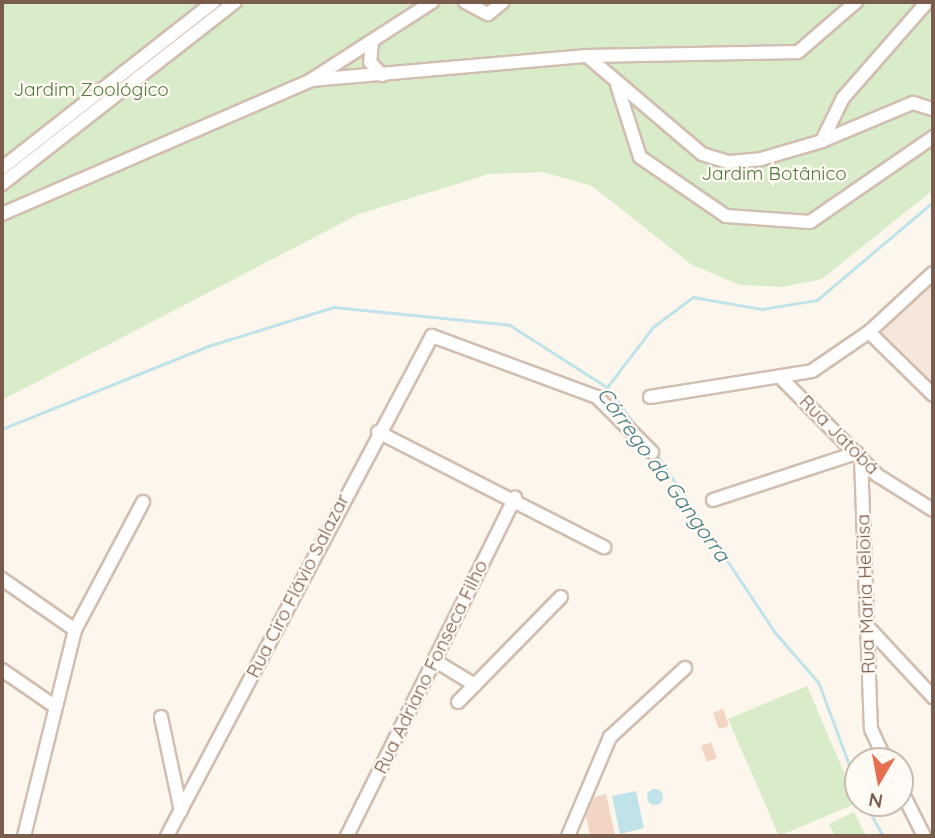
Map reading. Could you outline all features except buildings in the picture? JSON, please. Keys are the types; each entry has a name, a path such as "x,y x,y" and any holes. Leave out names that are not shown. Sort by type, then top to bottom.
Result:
{"street":[{"path":"2,168 214,2"},
{"path":"2,184 235,2"},
{"path":"2,214 311,80 432,2"},
{"path":"465,2 488,14 503,2"},
{"path":"311,80 587,56 798,52 856,2"},
{"path":"822,141 857,80 927,2"},
{"path":"372,41 370,62 382,75"},
{"path":"587,56 617,85 702,154 729,162 822,141 912,103 933,109"},
{"path":"617,85 640,158 726,216 810,222 933,136"},
{"path":"650,397 783,380 812,371 869,332 933,274"},
{"path":"869,332 933,396"},
{"name":"Rua Ciro Flávio Salazar","path":"167,836 378,432 432,337 597,397 652,452"},
{"name":"Rua Jatobá","path":"783,380 858,455 933,510"},
{"path":"378,432 515,497 604,547"},
{"path":"713,500 858,455"},
{"name":"Rua Maria Heloisa","path":"858,455 871,729 879,747"},
{"name":"Rua Adriano Fonseca Filho","path":"346,836 515,497"},
{"path":"23,836 53,705 75,630 143,502"},
{"path":"2,579 75,630"},
{"path":"458,702 470,682 561,597"},
{"path":"867,627 933,697"},
{"path":"434,660 470,682"},
{"path":"568,836 610,737 685,668"},
{"path":"2,670 53,705"},
{"path":"160,717 181,811"},
{"path":"914,816 924,836"}],"shaded area":[{"path":"933,280 933,392 873,334"}],"green space":[{"name":"Jardim Botânico","path":"2,2 933,2 933,190 822,279 783,287 740,285 692,265 592,186 543,172 489,174 359,214 2,400"},
{"path":"807,686 844,773 844,808 779,836 728,719"},
{"path":"844,817 856,817 866,836 835,836 829,824"}],"water":[{"path":"655,789 661,791 661,803 655,805 649,803 647,797 649,791"},
{"path":"636,791 644,828 620,834 612,796"}],"waterway":[{"path":"608,386 653,327 693,297 762,309 817,300 933,202"},
{"name":"Córrego da Gangorra","path":"2,429 208,346 334,307 510,325 607,387 641,433"},
{"name":"Córrego da Gangorra","path":"655,452 775,632 819,683 844,750"},
{"name":"Córrego da Gangorra","path":"873,817 883,836"}],"park label":[{"name":"Jardim Zoológico","path":"91,90"}]}
